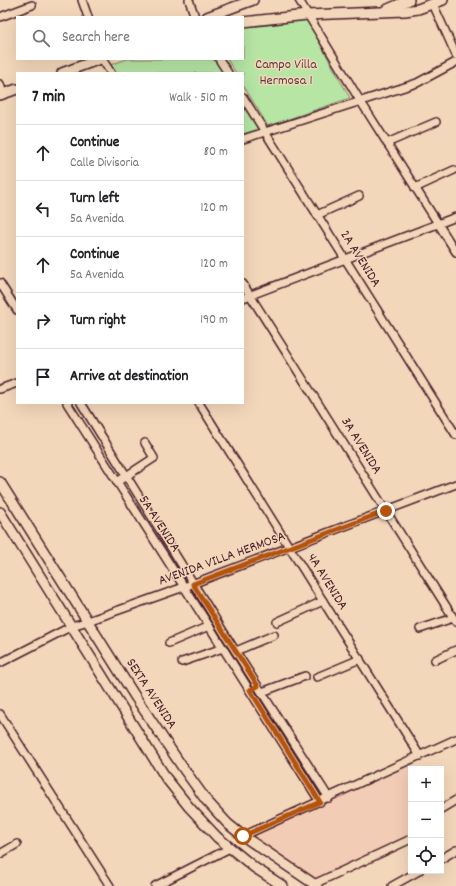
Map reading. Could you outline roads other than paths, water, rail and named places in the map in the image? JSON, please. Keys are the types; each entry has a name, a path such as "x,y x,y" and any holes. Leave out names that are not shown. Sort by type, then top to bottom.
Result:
{"main road":[{"path":"210,16 253,0"},
{"path":"381,12 408,0"},
{"path":"244,22 307,15 405,11 418,9 443,0"},
{"path":"65,72 98,60"},
{"path":"2,95 16,89"},
{"name":"SEXTA AVENIDA","path":"0,482 136,698 206,800 228,824 243,836 316,885"},
{"path":"0,512 166,778 189,807 217,837 255,868 283,886"}],"street":[{"path":"82,0 88,16"},
{"path":"188,0 195,16"},
{"path":"299,0 361,102 456,252"},
{"path":"433,4 456,55"},
{"path":"0,18 32,5"},
{"path":"102,60 110,72"},
{"path":"220,60 227,72"},
{"path":"244,139 417,84 456,62"},
{"path":"0,84 2,95"},
{"name":"2A AVENIDA","path":"244,99 456,435"},
{"path":"387,142 436,122"},
{"path":"415,188 454,170"},
{"path":"317,215 359,196"},
{"path":"247,296 456,217"},
{"path":"0,283 16,308"},
{"name":"3A AVENIDA","path":"247,296 455,620"},
{"path":"0,390 16,383"},
{"name":"5A AVENIDA","path":"68,404 320,802"},
{"name":"5A AVENIDA","path":"82,404 193,584 329,798"},
{"name":"4A AVENIDA","path":"200,404 420,756"},
{"path":"117,482 154,458 145,443"},
{"name":"AVENIDA VILLA HERMOSA","path":"0,663 72,626 193,584 456,484"},
{"path":"277,622 323,601"},
{"path":"420,629 455,620"},
{"path":"169,643 209,626"},
{"path":"236,651 274,635"},
{"path":"182,662 223,648"},
{"path":"435,660 456,650"},
{"path":"317,677 360,659"},
{"path":"250,690 260,689 305,676"},
{"path":"0,714 110,886"},
{"path":"272,726 281,722"},
{"path":"243,836 456,739"},
{"path":"444,807 456,800"},
{"path":"316,885 408,841"},
{"path":"0,854 17,844"},
{"path":"155,886 230,848"},
{"path":"444,857 456,850"},
{"path":"392,886 414,874"}],"park label":[{"name":"Campo Villa Hermosa 1","path":"286,74"}]}
